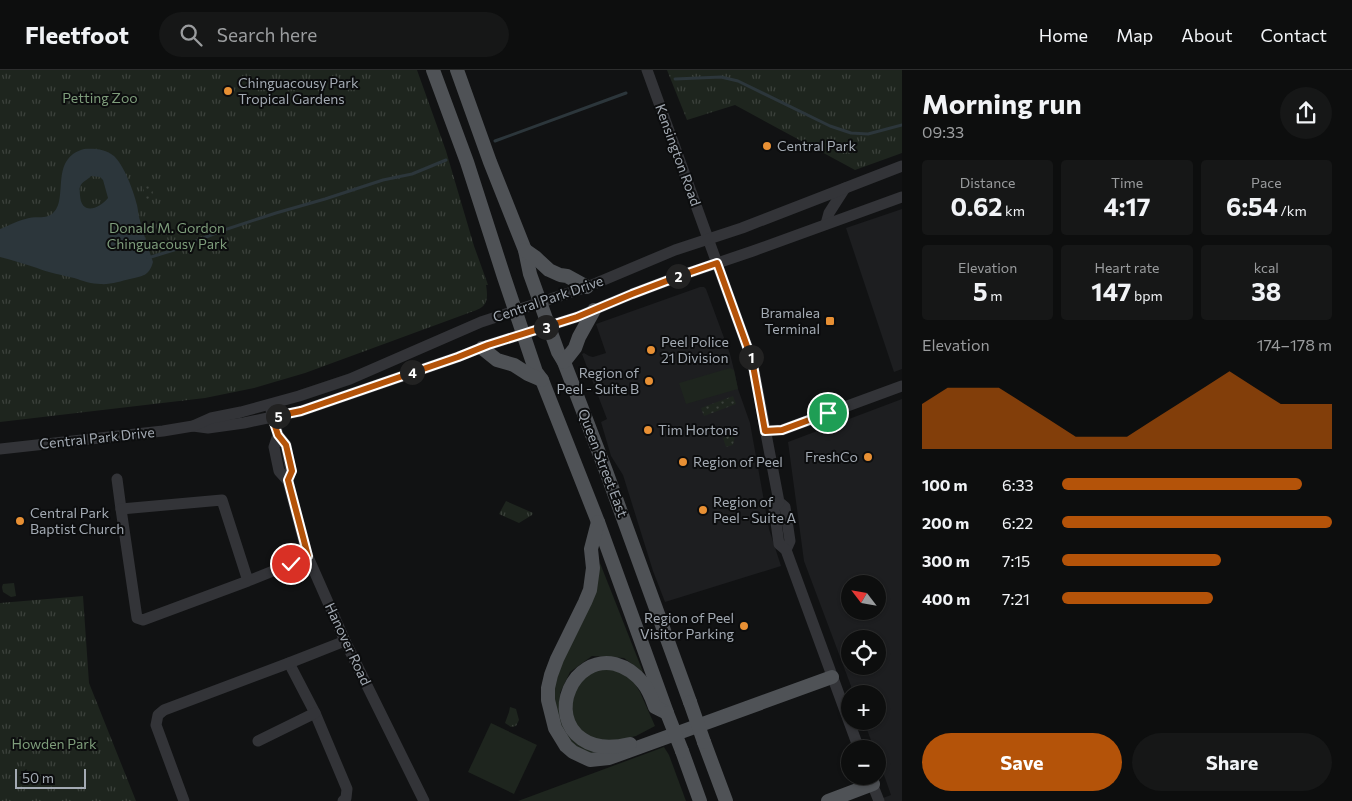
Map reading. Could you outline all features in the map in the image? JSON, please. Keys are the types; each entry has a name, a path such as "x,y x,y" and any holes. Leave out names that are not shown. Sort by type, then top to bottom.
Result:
{"main road":[{"name":"Queen Street East","path":"433,70 467,162 536,372 542,380 598,522 700,801"},
{"name":"Queen Street East","path":"457,70 490,162 525,250 530,274 548,326 564,362 620,508 704,742 714,766 719,772 728,801"},
{"path":"525,250 550,270 567,276 587,287"},
{"path":"564,362 575,348 594,310"},
{"path":"482,348 497,360 506,361 542,380"},
{"path":"598,522 591,549 594,568 590,590 586,602 557,659 548,688 550,711 555,728 572,752 590,760 609,758 831,673"},
{"path":"667,713 655,707 647,688 636,675 623,666 611,663 595,664 579,674 570,687 566,705 568,721 571,728 580,738 602,747 617,747 831,673"},
{"path":"828,801 874,789"},
{"path":"853,801 874,789"}],"street":[{"name":"Kensington Road","path":"647,70 752,360 779,502 774,508 780,544 786,550 856,740"},
{"name":"Central Park Drive","path":"0,449 193,426 211,418 269,404 350,379 481,322 587,287 675,250 742,228 902,166"},
{"path":"826,224 829,212 845,188"},
{"name":"Central Park Drive","path":"193,426 208,428 301,411 577,317 646,288 753,252 902,197"},
{"path":"765,431 782,430 902,386"},
{"name":"Hanover Road","path":"269,404 278,435 274,447 279,471 288,480 308,556 345,641 424,801"},
{"path":"117,479 137,618 143,620 248,582 308,556"},
{"path":"121,510 222,500 248,582"},
{"path":"184,801 156,725 158,715 164,710 345,641"},
{"path":"290,663 315,713 347,789 346,798 343,801"},
{"path":"258,741 315,713"}],"shaded area":[{"path":"84,149 103,150 118,160 134,193 153,262 150,270 145,275 112,283 97,284 51,273 0,257 0,229 32,217 49,216 57,208 60,199 63,170 66,161 73,154","holes":["91,176 100,177 103,180 108,198 95,208 87,208 83,206 81,201 80,187"]},
{"path":"902,209 902,369 894,372 846,228"},
{"path":"700,287 706,289 730,354 738,389 750,423 769,529 781,566 665,602 653,571 623,475 611,456 601,422 607,419 582,354 593,357 606,353 596,324"},
{"path":"902,399 902,801 875,801 891,795 886,781 886,740 871,740 867,730 886,730 886,685 851,685 847,675 886,675 886,630 841,630 841,659 804,561 788,442"}],"green space":[{"name":"Donald M. Gordon Chinguacousy Park","path":"0,70 417,70 446,151 474,246 488,285 486,285 487,298 485,303 470,313 305,373 254,388 205,398 0,422"},
{"path":"667,70 902,70 902,153 855,170 735,105 687,120"},
{"path":"144,186 153,188 153,190 150,200 146,205 144,202"},
{"path":"730,368 734,370 738,389 686,404 679,383"},
{"path":"733,396 736,404 704,416 701,408"},
{"path":"736,432 733,445 726,447 723,438"},
{"path":"506,501 533,513 519,523 499,514"},
{"path":"600,563 643,672 624,658 592,656 570,672 560,693 561,720 605,753 590,753 577,748 566,738 555,708 554,682 594,591"},
{"path":"14,583 16,596 11,597 3,592 2,587 3,584"},
{"name":"Howden Park","path":"83,596 89,683 136,801 0,801 0,603"},
{"path":"614,668 631,678 640,692 655,726 636,736 611,742 593,741 577,729 570,711 579,679 596,669"},
{"path":"510,707 516,709 519,720 516,726 511,727 505,723"},
{"path":"491,723 537,745 514,794 468,772"},
{"path":"664,747 669,755 686,801 518,801"}],"waterway":[{"path":"675,79 721,77 738,81 830,126 851,133 868,134 902,125"},
{"path":"495,141 626,93"},
{"path":"148,257 174,250 221,231 276,213 383,180 412,174 446,160"}],"place":[{"name":"Chinguacousy Park Tropical Gardens","path":"228,91"},
{"name":"Central Park","path":"767,146"},
{"name":"Bramalea Terminal","path":"830,321"},
{"name":"Peel Police 21 Division","path":"651,350"},
{"name":"Region of Peel - Suite B","path":"649,381"},
{"name":"Tim Hortons","path":"648,430"},
{"name":"FreshCo","path":"868,457"},
{"name":"Region of Peel","path":"683,462"},
{"name":"Region of Peel - Suite A","path":"703,510"},
{"name":"Central Park Baptist Church","path":"20,521"},
{"name":"Region of Peel Visitor Parking","path":"744,626"}],"route":[{"path":"291,564 308,556 288,480 292,471 286,445 278,435 272,417 301,411 488,345 577,317 632,294 717,263 752,360 765,431 782,430 828,413"}],"park label":[{"name":"Petting Zoo","path":"100,98"}]}
